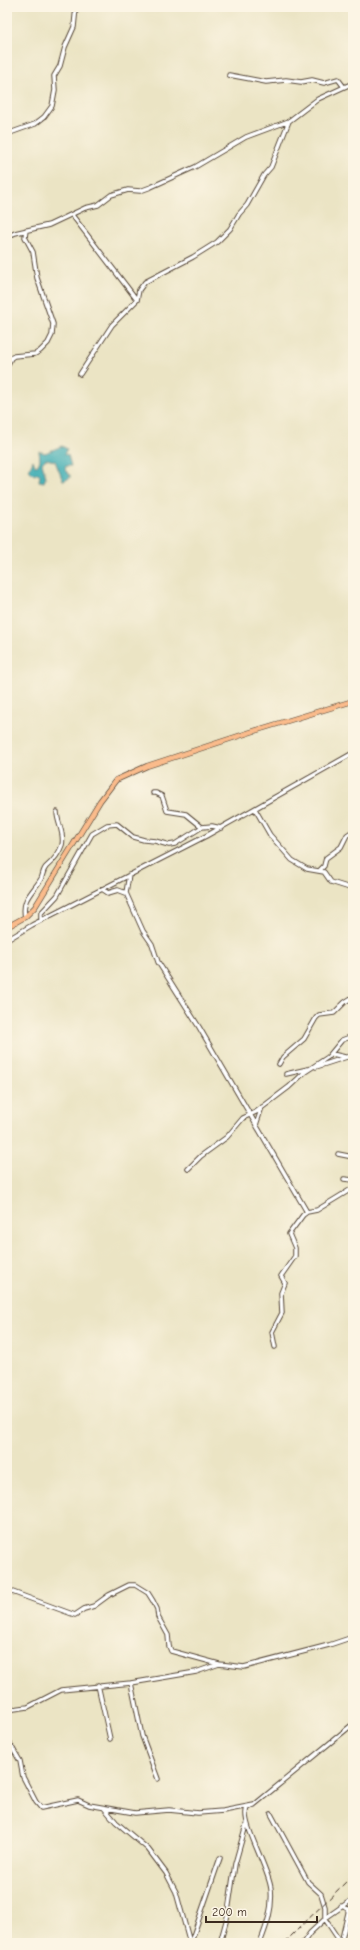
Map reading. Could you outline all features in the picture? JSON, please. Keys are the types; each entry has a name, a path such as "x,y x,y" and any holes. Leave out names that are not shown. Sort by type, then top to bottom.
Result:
{"main road":[{"path":"7,927 25,917 38,903 100,801 116,780 147,766 353,700"}],"street":[{"path":"7,134 35,124 44,117 52,106 55,90 54,76 60,66 65,47 75,26 76,7"},
{"path":"229,75 266,82 286,80 301,82 312,80 324,82 338,79 344,87"},
{"path":"7,237 26,230 45,226 98,205 112,194 128,190 138,191 195,167 246,137 289,121 318,99 353,83"},
{"path":"80,374 112,325 137,300 139,290 145,282 182,265 208,248 225,234 247,205 264,175 271,167 289,121"},
{"path":"72,215 137,300"},
{"path":"7,366 11,358 14,356 35,354 40,351 48,343 52,335 53,320 45,304 37,278 33,252 26,242 24,235 26,230"},
{"path":"7,940 41,920 221,828 353,753"},
{"path":"153,793 156,792 162,796 167,811 186,814 202,827"},
{"path":"255,809 270,835 292,860 307,869 325,873 331,882 353,889"},
{"path":"25,917 23,909 26,900 46,868 53,862 62,844 63,836 57,820 58,812"},
{"path":"41,920 40,913 57,896 89,839 100,828 107,825 118,824 133,838 155,840 170,845 175,844 202,827 212,826 221,828"},
{"path":"318,871 324,866 326,858 341,847 347,835 353,831"},
{"path":"129,875 126,893 144,931 152,944 158,962 198,1027 306,1212"},
{"path":"102,889 108,893 118,890 126,893"},
{"path":"280,1064 284,1057 304,1039 316,1018 334,1013 345,1002 353,997"},
{"path":"188,1169 227,1137 241,1120 262,1107 311,1068 332,1054 339,1042 353,1036"},
{"path":"332,1054 346,1057"},
{"path":"286,1074 353,1055"},
{"path":"256,1125 262,1107"},
{"path":"338,1154 353,1157"},
{"path":"344,1179 353,1180"},
{"path":"275,1348 272,1332 282,1314 281,1293 285,1284 282,1276 295,1256 296,1251 289,1234 306,1212 317,1210 353,1188"},
{"path":"7,1590 75,1615 84,1609 94,1606 109,1595 129,1585 135,1585 148,1593 153,1601 157,1609 158,1617 168,1635 169,1646 172,1651 219,1664 244,1667 323,1647 353,1637"},
{"path":"7,1710 28,1707 56,1691 130,1683 196,1672 219,1664"},
{"path":"130,1683 142,1736 158,1779"},
{"path":"98,1686 110,1739"},
{"path":"220,1943 227,1918 235,1864 246,1825 246,1808 254,1805 353,1724"},
{"path":"7,1739 17,1755 23,1777 39,1806 44,1808 78,1800 103,1807 135,1813 169,1810 198,1814 254,1805"},
{"path":"103,1807 116,1822 148,1849 166,1873 176,1892 190,1943"},
{"path":"271,1814 308,1882 322,1894 325,1908 325,1919 341,1943 349,1909"},
{"path":"246,1825 266,1869 271,1890 270,1915 260,1943"},
{"path":"190,1943 220,1858"},
{"path":"303,1943 310,1933 325,1919 341,1906 353,1899"},
{"path":"341,1906 353,1911"}],"water":[{"path":"62,446 67,449 64,454 68,455 71,466 66,466 65,470 70,475 70,478 63,481 55,461 46,459 42,463 46,477 44,482 39,481 40,475 38,473 34,475 29,470 33,460 35,466 38,465 40,460 39,451 45,453"}],"railway":[{"path":"284,1943 353,1875"}]}
